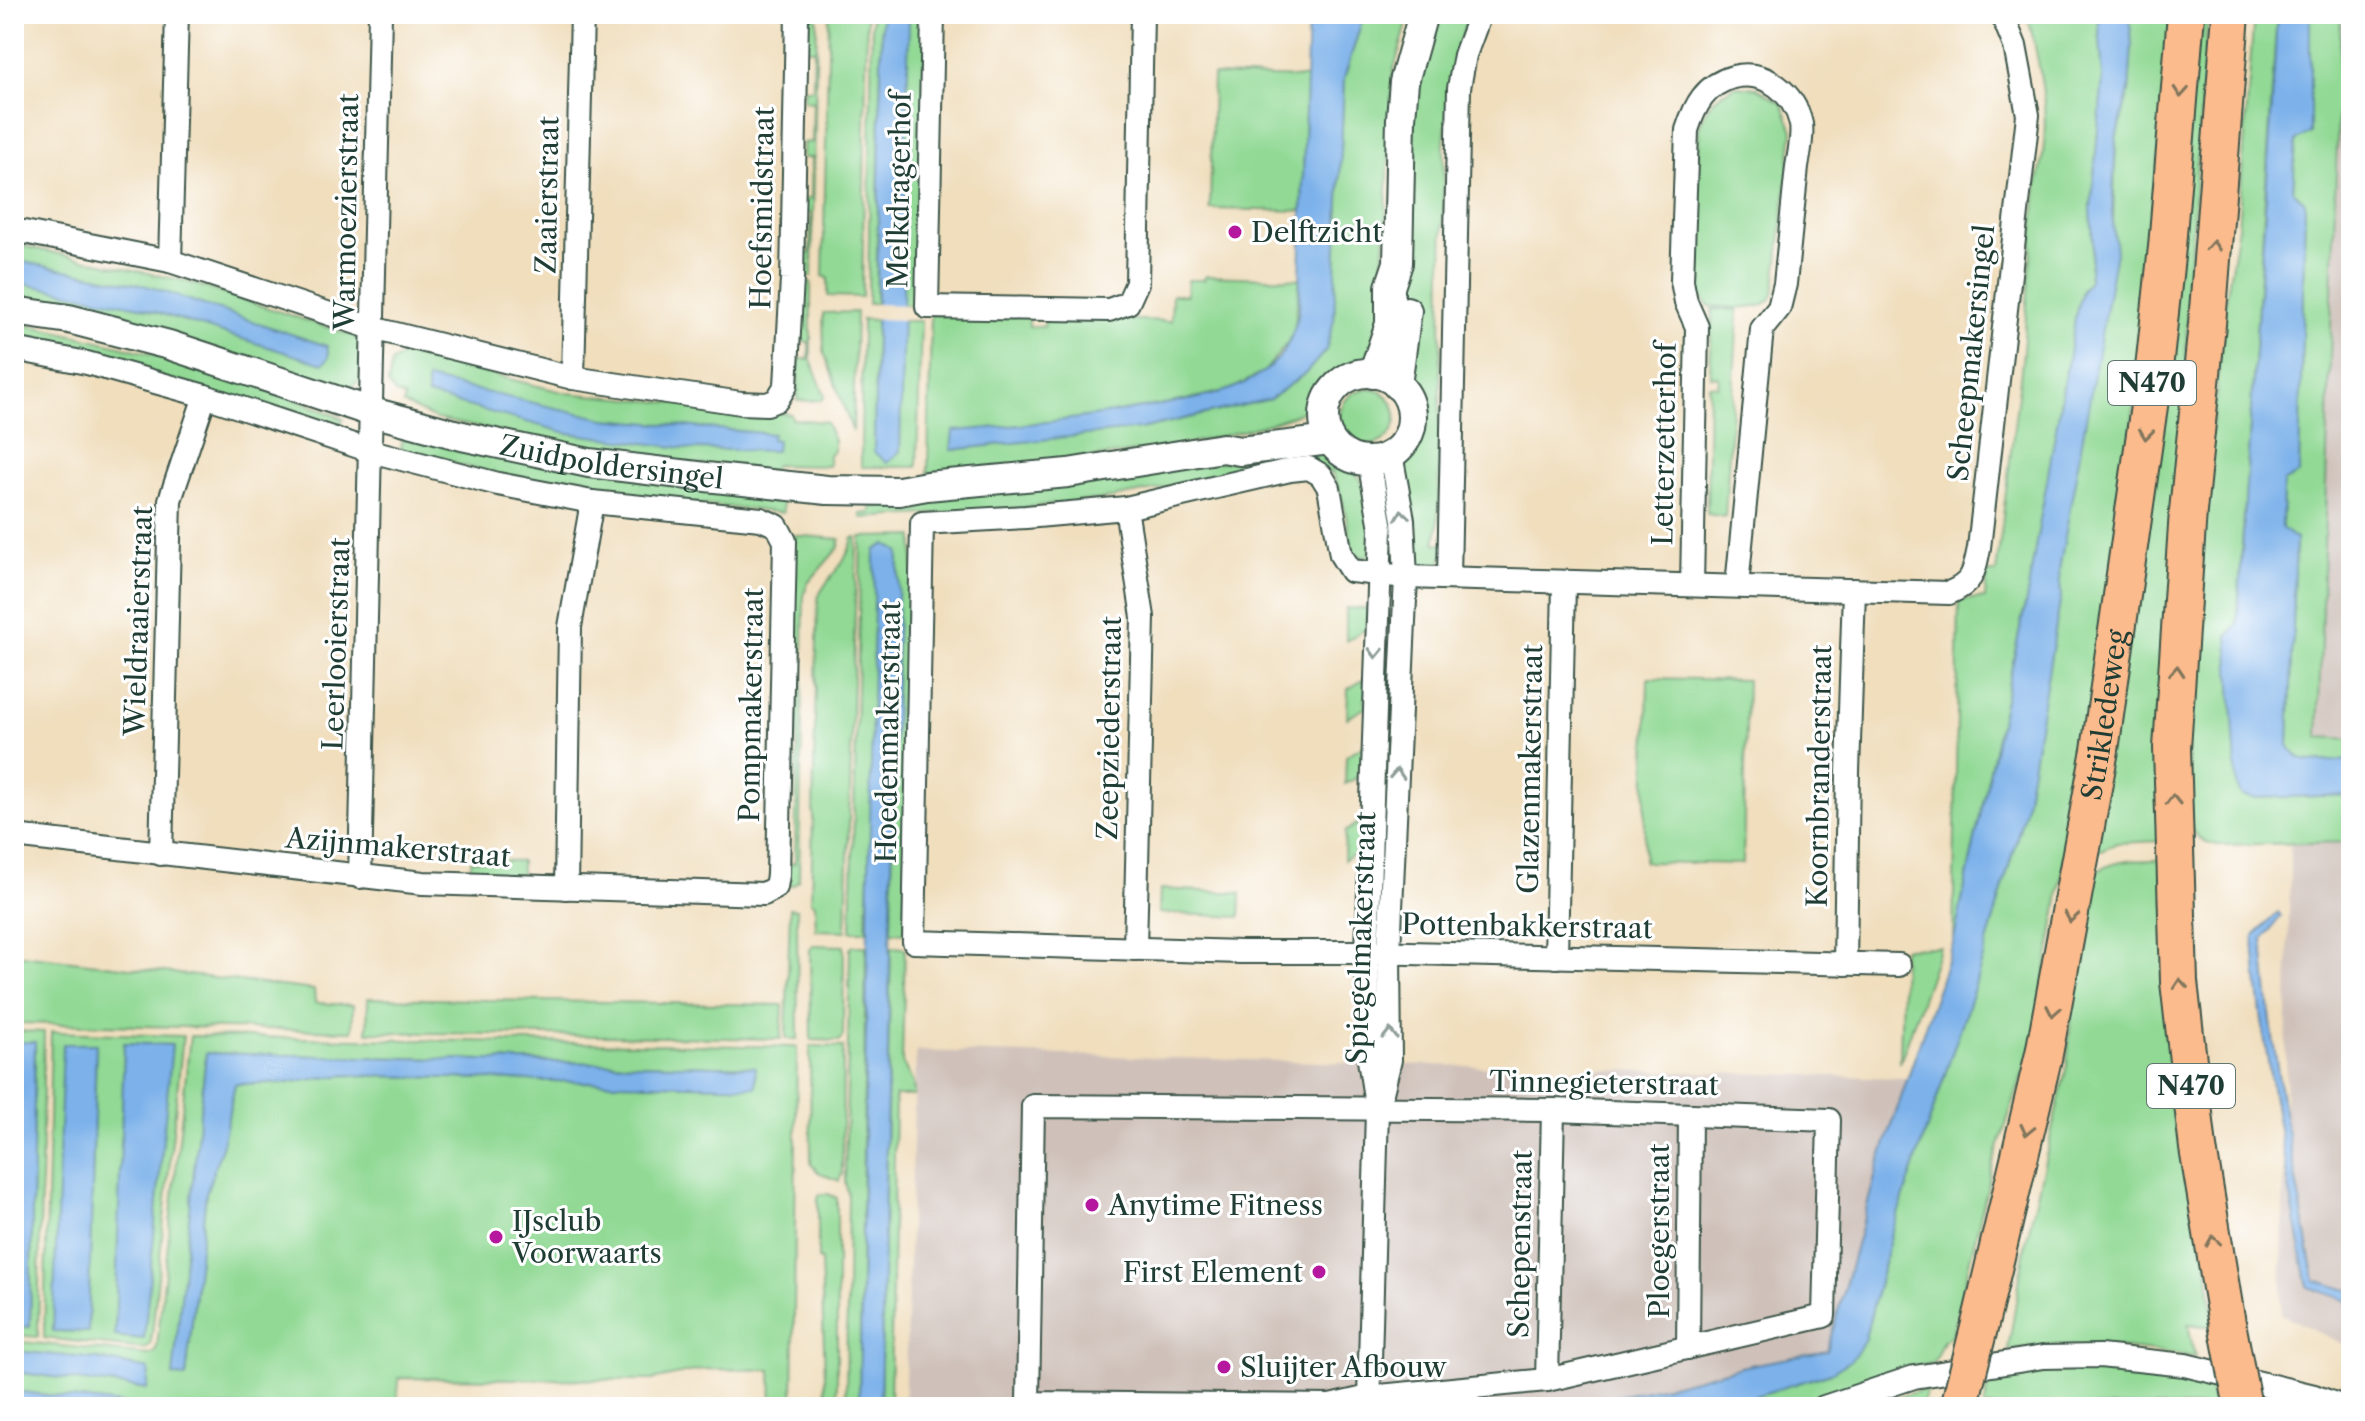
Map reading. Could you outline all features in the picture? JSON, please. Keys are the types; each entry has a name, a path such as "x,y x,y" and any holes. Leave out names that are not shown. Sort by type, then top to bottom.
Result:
{"main road":[{"name":"Strikledeweg","path":"1959,1407 2044,1054 2100,750 2153,378 2186,14"},
{"name":"N470","path":"2231,14 2207,324 2188,511 2172,748 2179,982 2198,1148 2243,1407"}],"street":[{"path":"170,261 177,14"},
{"name":"Warmoezierstraat","path":"372,412 380,14"},
{"name":"Zaaierstraat","path":"573,378 582,14"},
{"name":"Hoefsmidstraat","path":"573,378 741,403 767,404 777,400 786,385 792,279 797,14"},
{"name":"Melkdragerhof","path":"933,14 927,307 1109,310 1128,303 1137,283 1142,14"},
{"path":"1385,380 1390,287 1398,263 1404,82 1423,14"},
{"path":"1449,578 1459,88 1465,55 1480,14"},
{"name":"Scheepmakersingel","path":"1406,577 1949,593 1965,587 1974,571 1981,533 2028,115 2015,46 2002,14"},
{"name":"Letterzetterhof","path":"1692,585 1697,327 1686,302 1682,281 1687,130 1694,106 1703,94 1714,85 1734,77 1762,78 1783,90 1793,101 1801,126 1785,284 1779,308 1762,329 1737,586"},
{"path":"14,230 170,261 372,328 573,378"},
{"name":"Zuidpoldersingel","path":"14,311 69,319 169,345 372,412 462,436 589,463 848,491 899,491 1068,473 1223,448 1237,439 1327,427"},
{"name":"Zuidpoldersingel","path":"14,349 87,363 205,396 371,451 498,484 592,502 761,519 777,526"},
{"path":"1356,376 1385,380 1407,398 1411,421 1407,436 1380,458 1347,456 1327,427 1329,397 1340,383 1356,376"},
{"name":"Wieldraaierstraat","path":"161,854 170,500 205,396"},
{"name":"Leerlooierstraat","path":"360,877 372,412"},
{"name":"Spiegelmakerstraat","path":"1369,1397 1377,1110 1390,1060 1378,952 1380,458"},
{"name":"Spiegelmakerstraat","path":"1378,952 1406,577 1403,520 1380,458"},
{"path":"1126,508 1309,468 1321,475 1329,488 1341,555 1351,571 1406,577"},
{"path":"566,888 570,627 592,502"},
{"name":"Hoedenmakerstraat","path":"914,942 922,523 1126,508"},
{"name":"Zeepziederstraat","path":"1126,508 1143,617 1135,949"},
{"name":"Pompmakerstraat","path":"776,887 785,541 777,526"},
{"name":"Glazenmakerstraat","path":"1556,957 1564,583"},
{"name":"Koornbranderstraat","path":"1845,964 1854,590"},
{"name":"Azijnmakerstraat","path":"14,836 438,884 764,894 776,887"},
{"name":"Pottenbakkerstraat","path":"914,942 1899,965"},
{"name":"Tinnegieterstraat","path":"1369,1397 1330,1406 1028,1403 1033,1106 1553,1110 1829,1120 1824,1316 1688,1348"},
{"name":"Schepenstraat","path":"1547,1380 1553,1110"},
{"name":"Ploegerstraat","path":"1688,1348 1690,1115"},
{"path":"1369,1397 1547,1380 1688,1348"},
{"path":"1824,1407 1914,1377 2043,1357 2100,1356 2185,1365 2314,1396 2343,1407"}],"shaded area":[{"path":"2321,14 2351,14 2351,1348 2281,1314 2296,559"},
{"path":"916,1051 1909,1078 1878,1166 1827,1351 1745,1366 1565,1407 904,1407"}],"green space":[{"path":"806,14 817,14 812,277 801,277 801,254 810,253 811,213 802,212 802,199 811,199 812,158 803,158 803,143 812,142 813,102 804,101 804,89 813,89 814,49 805,49"},
{"path":"829,14 867,14 862,297 828,296 828,278 823,276"},
{"path":"872,14 882,14 876,303 868,304"},
{"path":"909,14 926,14 920,305 902,305"},
{"path":"1364,14 1410,14 1393,72 1380,333 1366,358 1328,381 1307,408 1253,428 1115,455 928,473 931,314 1029,316 1029,326 1044,327 1045,317 1171,321 1172,295 1187,295 1188,280 1204,280 1205,276 1300,279 1294,334 1264,372 1232,389 1066,422 1012,427 1140,429 1270,399 1307,372 1334,320 1344,79"},
{"path":"1436,14 1469,14 1453,64 1444,141 1438,527 1435,543 1447,545 1439,567 1430,567 1417,561 1412,554 1403,464 1419,433 1421,417 1419,400 1411,385 1408,369 1416,274 1411,240 1414,103 1419,68"},
{"path":"2027,14 2098,14 2103,77 2091,208 2093,243 2089,281 2082,291 2061,396 2026,601 1953,943 1959,600 1985,598 1987,573 1996,573 2022,362 2037,185 2044,142 2044,99"},
{"path":"2129,14 2173,14 2124,507 2035,1036 1993,1164 1952,1335 1943,1341 1933,1363 1789,1407 1719,1407 1831,1373 1864,1341 1891,1235 1976,982 2025,809 2061,596 2059,570 2113,225 2116,138 2129,91 2132,45"},
{"path":"2198,14 2208,14 2187,300 2186,422 2161,841 2117,843 2094,853"},
{"path":"2254,14 2277,14 2237,625 2237,786 2248,797 2254,798 2351,795 2351,842 2218,845 2199,837 2186,821 2192,611 2226,300 2238,227"},
{"path":"2310,14 2341,14 2318,737 2351,739 2351,760 2324,762 2299,757 2289,745 2296,539 2282,530 2283,482 2299,473 2305,202 2293,191 2296,141 2310,133"},
{"path":"1213,75 1306,78 1302,211 1210,209"},
{"path":"1736,86 1757,88 1782,103 1793,131 1774,295 1754,308 1709,306 1698,294 1696,283 1699,128 1712,102"},
{"path":"14,244 185,281 354,336 365,345 362,379 348,389 333,388 14,298"},
{"path":"801,282 811,282 811,360 825,396 822,400 797,401 799,359 809,359 809,342 799,341"},
{"path":"1712,309 1737,310 1738,315 1725,517 1707,514 1709,385 1718,386 1719,377 1710,376"},
{"path":"856,312 853,432 824,352 823,313"},
{"path":"862,319 876,320 874,452 900,451 902,321 921,321 917,467 861,467"},
{"path":"14,322 222,374 343,419 338,433 14,339"},
{"path":"406,354 567,393 791,414 792,419 826,422 834,441 834,451 829,454 829,466 775,465 772,471 635,459 436,419 403,404 405,398 395,393 388,384 392,362"},
{"path":"1368,389 1387,398 1396,417 1387,436 1368,445 1349,436 1340,417 1349,398"},
{"path":"403,438 769,496 782,500 783,513 591,493 500,475 400,450"},
{"path":"1320,451 1356,473 1362,482 1375,523 1369,556 1361,557 1353,550 1342,498 1332,472 1224,477 1112,498 1010,509 861,518 861,514 871,513 871,507"},
{"path":"792,535 840,539 839,547 808,583 804,595 799,880 793,885 785,885 785,864 795,863 799,654 790,653"},
{"path":"914,536 905,933 891,932 899,552 886,544 866,931 851,931 861,537"},
{"path":"853,538 857,538 846,931 816,930 815,904 811,901 818,597 847,554"},
{"path":"1346,608 1367,609 1367,628 1346,641"},
{"path":"1366,678 1365,708 1347,718 1348,689"},
{"path":"1648,678 1747,680 1743,864 1644,862"},
{"path":"1364,745 1364,774 1345,784 1346,756"},
{"path":"1363,820 1362,850 1344,860 1345,832"},
{"path":"471,860 521,861 521,876 471,875"},
{"path":"2161,860 2214,1327 2188,1324 2195,1357 2102,1346 2008,1350 2025,1247 2067,1065 2076,953 2090,876 2115,863"},
{"path":"1160,889 1241,893 1240,917 1159,913"},
{"path":"790,908 797,909 798,1039 786,1039"},
{"path":"813,945 844,946 843,1035 840,1041 811,1040 810,949"},
{"path":"866,946 859,1407 846,1407 848,1194 845,1182 850,949"},
{"path":"891,947 905,948 902,1062 913,1083 914,1096 895,1096 890,1407 880,1407"},
{"path":"1940,947 1900,1063 1903,948"},
{"path":"14,954 314,990 315,1003 353,1005 352,1031 14,1023"},
{"path":"368,998 783,1005 781,1039 367,1032"},
{"path":"14,1031 44,1032 38,1337 14,1335 14,1326 30,1327 35,1042 14,1042"},
{"path":"51,1032 183,1036 150,1345 145,1349 44,1338","holes":["125,1043 171,1046 143,1338 115,1335","96,1045 88,1332 54,1331 53,1330"]},
{"path":"190,1036 797,1047 793,1407 772,1407 771,1370 703,1369 652,1380 399,1378 397,1407 145,1407 14,1391 14,1372 147,1389 149,1369 96,1359 14,1351 14,1341 148,1355 154,1353","holes":["206,1053 755,1067 756,1086 344,1075 285,1083 235,1084 222,1146 206,1193 186,1376"]},
{"path":"810,1046 843,1047 842,1173 839,1181 818,1172 811,1164"},
{"path":"820,1194 837,1198 837,1407 826,1407 821,1260 818,1259"},
{"path":"2038,1369 2134,1371 2210,1385 2214,1407 1984,1407 1991,1377"},
{"path":"1927,1389 1922,1407 1860,1407"}],"water":[{"path":"882,14 909,14 900,451 887,463 874,452"},
{"path":"1308,14 1364,14 1344,79 1334,320 1326,350 1307,372 1270,399 1140,429 951,450 953,431 1074,419 1208,396 1237,387 1277,360 1291,337 1299,310"},
{"path":"2098,14 2129,14 2132,45 2129,91 2116,138 2112,214 2116,252 2059,570 2061,596 2025,809 1976,982 1891,1235 1864,1341 1850,1361 1831,1373 1719,1407 1565,1407 1745,1366 1827,1351 1878,1166 1953,943 2026,601 2077,308 2089,281 2093,243 2091,208 2103,77"},
{"path":"2277,14 2310,14 2310,133 2296,141 2293,191 2305,202 2299,473 2283,482 2282,529 2296,539 2289,745 2293,753 2307,760 2351,760 2351,795 2254,798 2242,796 2237,786 2228,636 2237,625 2239,605"},
{"path":"14,260 147,286 327,346 328,356 322,364 140,307 14,282"},
{"path":"427,379 605,419 773,434 771,439 777,440 776,451 690,449 567,433 427,395"},
{"path":"886,544 899,552 880,1407 859,1407 875,550"},
{"path":"2278,912 2281,916 2263,939 2277,1068 2299,1195 2315,1280 2351,1291 2351,1308 2346,1300 2308,1287 2294,1215 2264,1035 2254,936"},
{"path":"14,1042 35,1042 30,1327 14,1326"},
{"path":"124,1043 172,1045 144,1339 115,1336"},
{"path":"63,1044 96,1044 88,1332 53,1331"},
{"path":"206,1053 755,1067 756,1087 344,1075 285,1083 235,1084 222,1146 206,1193 186,1377 173,1376"},
{"path":"14,1351 96,1359 149,1369 147,1389 14,1372"},
{"path":"14,1391 145,1407 63,1407 14,1401"}],"pier":[{"path":"872,304 907,305 906,320 872,319"}],"place":[{"name":"Delftzicht","path":"1235,232"},
{"name":"Anytime Fitness","path":"1092,1205"},
{"name":"IJsclub Voorwaarts","path":"496,1237"},
{"name":"First Element","path":"1319,1272"},
{"name":"Sluijter Afbouw","path":"1224,1367"}]}
